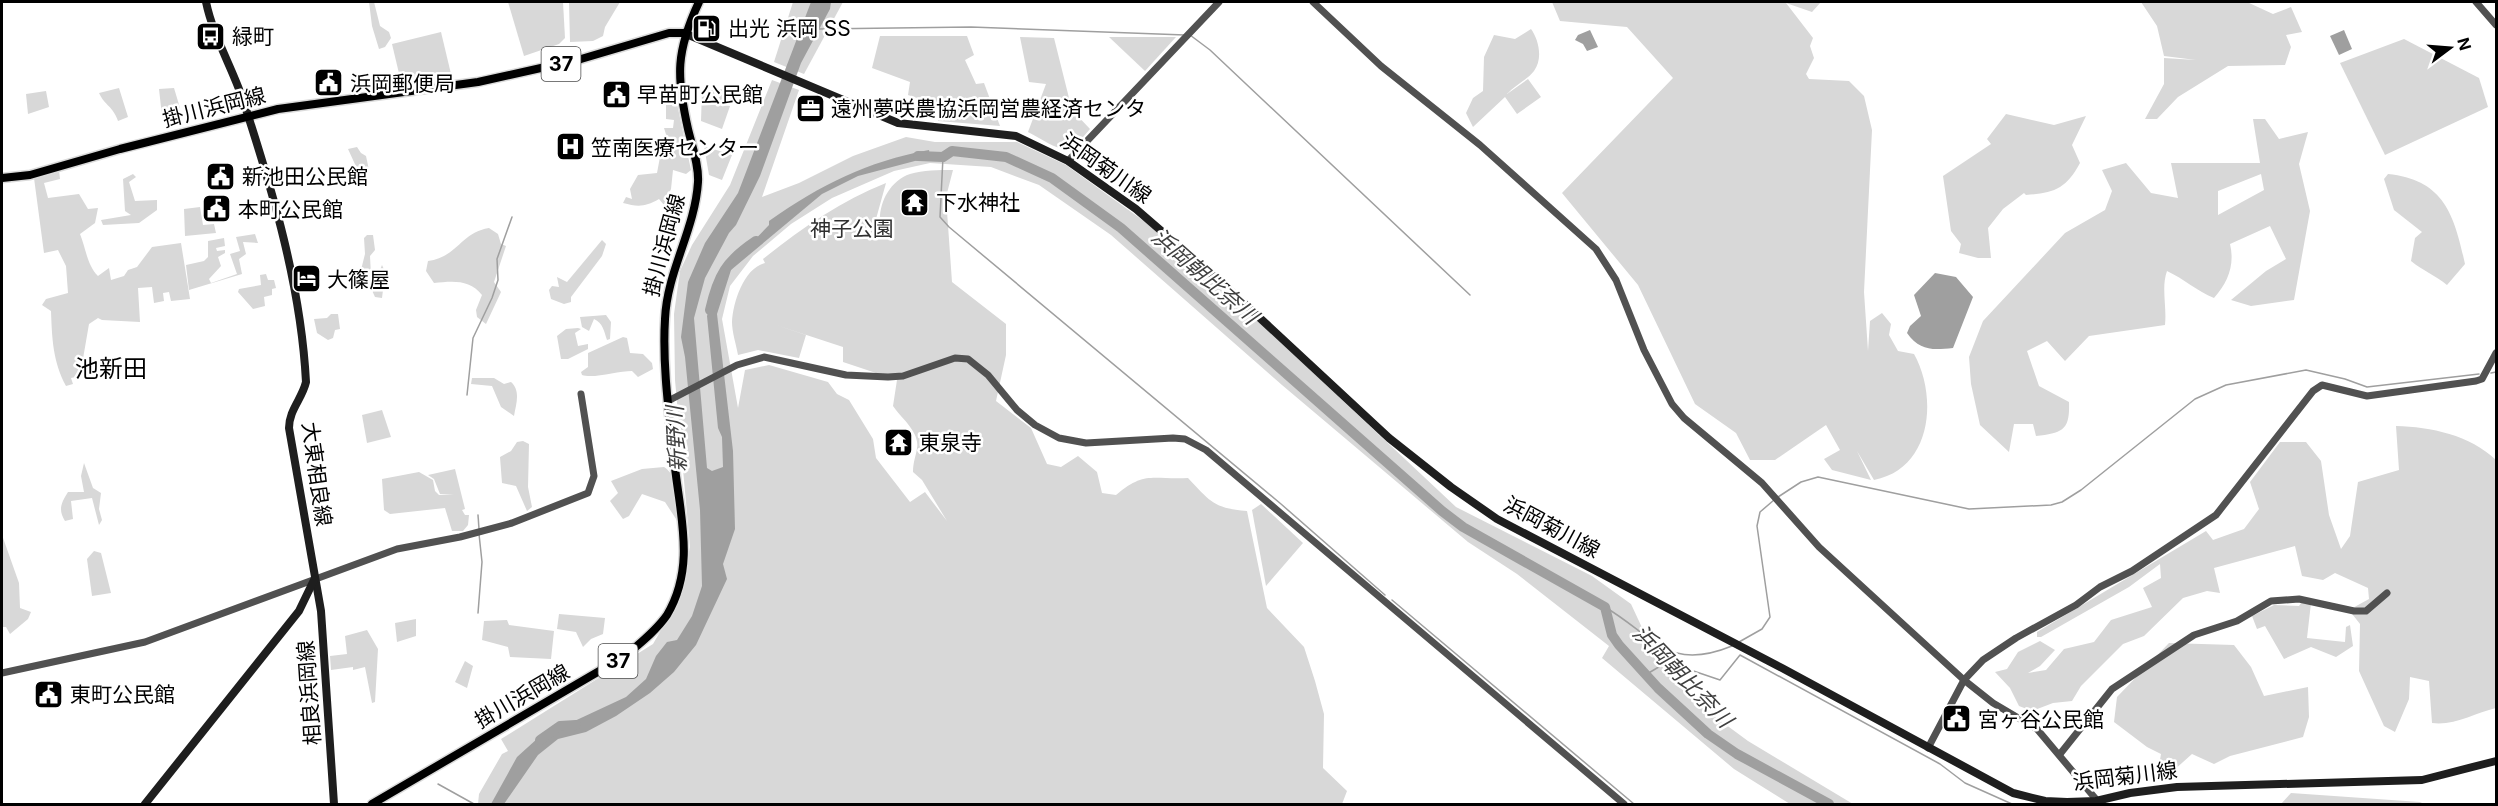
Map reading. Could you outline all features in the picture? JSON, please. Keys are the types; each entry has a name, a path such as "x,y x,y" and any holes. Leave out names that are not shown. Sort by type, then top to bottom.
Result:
{"main road":[{"name":"大東相良線","path":"206,2 210,22 235,78 248,116 293,273 306,382 290,414 289,428 315,579"},
{"name":"掛川浜岡線","path":"372,804 625,656 648,636 666,615 680,581 686,552 664,318 672,278 694,212 698,181 680,81 679,60 684,33 699,2"},
{"name":"掛川浜岡線","path":"2,178 30,174 278,109 478,82 581,59 669,33 684,33"},
{"name":"浜岡菊川線","path":"684,33 898,123 1008,135 1030,141 1068,161 1136,209 1181,247 1389,438 1468,500 1497,519 1782,668 1996,785 2032,799 2098,803 2130,793 2177,787 2422,780 2496,760"},
{"path":"145,804 298,611 315,579"},
{"name":"相良浜岡線","path":"315,579 324,645 334,804"}],"street":[{"path":"1068,161 1219,2"},
{"path":"1313,2 1381,66 1480,145 1596,249 1617,280 1644,350 1672,404 1684,418 1762,483 1819,547 1964,681 1993,703 2037,729 2060,754 2098,803"},
{"path":"2476,2 2496,25"},
{"path":"1928,748 1964,681 1996,650 2076,605 2100,587 2132,571 2216,515 2313,391 2322,385 2367,396 2476,381 2482,379 2496,353"},
{"path":"672,399 733,367 764,357 846,375 888,377 903,376 955,358 968,359 988,375 1017,410 1035,425 1059,438 1086,443 1185,439 1206,450 1624,804"},
{"path":"2,674 145,642 397,549 479,532 550,509 588,493 594,476 581,394"},
{"path":"2060,754 2112,688 2194,635 2238,621 2271,601 2299,599 2354,611 2366,611 2387,593"}],"green space":[{"path":"369,2 374,2 380,26 389,32 391,38 385,47 379,49 372,26"},
{"path":"508,2 563,2 565,38 559,44 524,56"},
{"path":"569,2 620,2 605,27 603,36 593,41 570,42"},
{"path":"793,2 843,2 804,74 774,62"},
{"path":"1552,2 1821,2 1812,12 1786,3 1813,38 1810,46 1814,58 1806,74 1809,79 1849,81 1864,96 1872,130 1864,292 1868,351 1870,321 1882,313 1891,324 1889,335 1898,351 1914,354 1922,371 1926,390 1925,429 1918,447 1908,462 1893,473 1874,480 1857,451 1871,480 1832,470 1824,459 1840,450 1826,425 1775,460 1750,460 1736,433 1695,404 1638,285 1562,193 1673,78 1627,27 1560,21"},
{"path":"2141,2 2247,2 2273,14 2291,7 2302,32 2286,35 2291,47 2285,65 2228,66 2178,97 2157,119 2145,119 2164,84 2164,58 2196,60 2164,56 2157,26"},
{"path":"1531,29 1539,50 1537,66 1507,94 1528,79 1541,97 1517,114 1505,97 1473,127 1466,113 1473,98 1483,91 1484,57 1494,35 1515,39"},
{"path":"441,32 451,74 402,86 392,44"},
{"path":"880,36 967,36 974,55 965,60 976,84 984,83 1000,126 938,121 937,105 908,95 910,82 872,68"},
{"path":"1020,37 1054,38 1072,110 1090,129 1068,148 1055,146 1028,132 1046,84 1029,82"},
{"path":"1109,37 1176,37 1145,71"},
{"path":"2404,39 2479,78 2488,107 2385,155 2340,63"},
{"name":"神子公園","path":"772,80 799,90 762,197 799,183 853,156 906,137 935,142 1017,142 1066,165 1148,224 1223,288 1456,507 1592,576 1631,604 1658,662 1691,699 1748,741 1853,804 1790,804 1734,769 1602,658 1609,646 1517,574 1468,542 1282,385 1111,235 1039,185 991,167 930,163 894,171 832,198 791,224 753,256 730,286 722,319 738,408 745,370 769,365 828,382 837,394 849,400 873,439 876,458 910,502 925,492 947,521 922,480 913,472 917,448 916,436 893,406 897,380 843,362 843,347 776,325 806,335 799,358 758,350 738,355 732,322 737,296 751,272 765,263 763,259 806,227 853,198 886,183 876,219 882,233 881,207 895,184 910,174 931,170 953,170 946,197 952,282 1006,324 1006,355 996,401 1031,428 1047,464 1061,467 1078,456 1097,472 1102,493 1116,495 1142,479 1188,478 1219,506 1247,511 1267,608 1304,647 1324,714 1323,768 1347,791 1342,804 478,804 479,794 502,754 508,751 501,739 653,644 680,597 690,547 675,380 674,314 680,271 692,245 730,185"},
{"path":"119,88 128,117 118,121 99,93"},
{"path":"174,88 180,108 172,110 171,114 162,116 159,89"},
{"path":"724,89 725,105 730,106 722,129 701,121 702,91"},
{"path":"46,91 49,107 28,114 26,94"},
{"path":"676,99 691,170 686,174 673,170 671,189 664,205 659,199 641,206 623,203 626,197 632,199 630,189 638,175 657,173 660,157 667,157 669,144 664,128 673,128 674,120 666,119 666,101"},
{"path":"2006,114 2054,125 2086,116 2072,145 2080,163 2070,179 2058,188 2036,194 2026,195 2024,193 2003,209 1988,228 1991,258 1978,258 1959,253 1961,244 1951,231 1943,176 1991,144 1987,139"},
{"path":"2253,119 2265,119 2279,139 2308,132 2299,164 2310,211 2294,300 2251,306 2231,300 2266,271 2286,259 2270,226 2230,244 2232,259 2229,273 2214,298 2167,271 2164,284 2165,325 2089,336 2065,361 2047,341 2027,351 2039,386 2069,402 2068,419 2059,431 2036,436 2033,424 2014,424 2009,452 1980,425 1971,384 1969,357 1983,321 2065,233 2105,210 2112,191 2102,170 2126,163 2151,193 2178,198 2171,163 2260,163","holes":["2261,174 2264,190 2218,215 2218,191"]},
{"path":"704,146 732,155 722,180 709,175"},
{"path":"357,147 366,156 369,170 359,173 348,149"},
{"path":"59,170 60,179 44,183 48,198 79,194 88,209 98,208 95,223 80,234 89,262 98,276 109,268 111,280 124,276 128,270 137,267 152,247 181,243 190,299 171,301 169,292 163,293 164,301 154,303 152,287 138,288 140,322 98,318 89,324 80,376 71,378 73,384 66,386 56,359 51,311 42,305 46,299 68,293 66,266 58,250 44,253 34,178"},
{"path":"133,174 136,177 129,182 135,201 157,200 157,210 139,223 103,225 101,220 131,215 125,211 123,179"},
{"path":"2388,174 2422,184 2434,192 2451,215 2465,264 2447,285 2411,261 2415,238 2422,232 2394,210 2384,179"},
{"path":"200,207 203,225 214,224 216,233 185,236 184,209"},
{"path":"489,228 498,234 501,244 506,246 494,282 501,292 486,324 477,317 476,310 482,295 477,290 460,282 434,283 426,271 428,261 446,255 471,235"},
{"path":"255,234 258,243 243,242 246,254 239,259 242,274 189,290 186,265 204,261 208,257 208,241 224,238 225,246 216,248 217,251 225,250 225,253 218,257 221,266 209,279 211,283 237,274 230,254 240,251 236,237"},
{"path":"367,235 373,235 375,250 370,256 371,276 378,275 382,265 386,274 379,283 383,290 382,298 375,297 370,286 362,282 360,274 365,254 364,238"},
{"path":"602,240 606,244 602,256 571,297 571,302 564,304 551,299 549,290 552,286 559,287 557,277 567,282"},
{"path":"266,274 268,280 274,280 276,288 272,289 272,295 264,297 265,306 253,309 238,292 239,289 261,285 260,275"},
{"path":"331,314 338,314 340,329 335,330 333,338 328,340 317,333 314,319 327,318"},
{"path":"606,315 611,322 610,339 607,340 601,325 594,319 589,331 582,327 580,317"},
{"path":"566,329 581,329 575,333 578,346 588,344 588,349 568,359 561,359 557,336"},
{"path":"623,337 627,338 630,353 643,354 652,363 653,369 638,377 632,371 582,375 581,372 588,367 588,353"},
{"path":"472,378 494,378 504,384 511,382 517,394 514,416 501,407 492,386 471,384"},
{"path":"382,410 391,437 367,443 362,415"},
{"path":"2396,426 2423,428 2449,434 2474,444 2496,460 2496,708 2448,723 2432,723 2429,681 2410,677 2409,699 2395,732 2384,726 2359,671 2360,624 2349,610 2369,599 2368,588 2335,573 2323,580 2302,576 2295,546 2214,568 2220,593 2207,591 2183,598 2144,636 2123,644 2081,686 2072,701 2053,703 2032,711 2019,706 2010,688 1995,672 2007,669 2018,652 2040,641 2055,650 2040,666 2028,673 2046,670 2064,649 2094,642 2111,620 2152,607 2143,588 2161,578 2160,564 2129,587 2041,637 2037,637 2037,632 2206,531 2213,540 2244,529 2259,509 2250,482 2280,442 2306,442 2321,461 2329,515 2341,549 2350,536 2358,482 2399,470"},
{"path":"523,441 529,444 528,487 532,507 527,511 516,486 502,483 500,457 511,451 517,442"},
{"path":"84,463 93,488 101,493 99,509 102,520 99,525 92,498 71,501 73,519 65,521 61,510 68,492 84,492 81,476"},
{"path":"664,467 676,484 678,522 665,502 642,494 629,516 623,519 610,501 618,493 611,481 642,469"},
{"path":"455,469 465,509 462,510 465,515 469,515 468,525 463,531 452,531 445,508 390,514 384,510 382,479 419,472 433,480 435,491 439,495 454,494 440,494 434,479 428,475"},
{"path":"1261,504 1303,543 1266,586 1252,510"},
{"path":"2,535 19,583 20,608 31,612 28,619 10,634 6,627 2,627"},
{"path":"94,551 101,553 111,593 92,596 87,559"},
{"path":"2303,600 2311,603 2307,638 2345,642 2346,627 2350,625 2353,646 2336,657 2311,647 2284,659 2265,626 2257,629 2252,616 2274,605 2299,606"},
{"path":"559,614 605,618 603,634 591,639 583,647 576,632 557,629"},
{"path":"416,619 416,636 397,642 395,623"},
{"path":"507,620 509,625 554,631 551,659 510,657 508,647 482,640 484,621"},
{"path":"367,630 378,649 375,702 372,703 365,667 353,670 353,667 331,670 330,656 347,654 345,636"},
{"path":"2169,643 2234,645 2251,667 2264,696 2308,687 2309,717 2303,737 2230,756 2214,764 2192,754 2173,771 2159,766 2161,754 2147,747 2114,722 2117,697"},
{"path":"465,661 473,666 467,688 455,682"},
{"path":"2291,793 2420,802 2424,804 2281,804"}],"shaded area":[{"path":"811,2 831,2 830,9 801,63 760,176 736,225 729,233 705,278 694,318 707,468 712,471 723,467 722,437 718,428 707,316 720,276 769,225 769,221 826,185 865,168 906,155 929,150 930,157 858,176 822,194 731,270 717,314 733,451 735,529 723,564 727,579 696,645 674,672 650,693 616,716 586,732 558,739 538,755 504,804 491,804 517,757 538,738 626,697 646,679 656,656 667,642 677,640 692,616 702,586 700,510 681,337 688,282 705,243 738,193"},
{"path":"1590,30 1598,47 1587,51 1583,44 1575,40 1578,35"},
{"path":"2344,30 2352,49 2339,55 2330,36"},
{"path":"1935,273 1956,277 1973,297 1953,348 1927,348 1917,343 1907,333 1910,326 1921,316 1914,295"}],"waterway":[{"path":"818,29 971,27 1185,35"},
{"path":"1190,35 1210,50 1470,295"},
{"name":"浜岡朝比奈川","path":"918,156 943,157 952,151 1006,157 1052,178 1121,228 1442,511 1463,527 1605,607 1612,635 1619,645 1658,688 1708,734 1737,754 1829,804"},
{"path":"943,157 940,217 949,227 1281,504 1385,595"},
{"path":"467,395 473,338 498,280 497,259 512,217"},
{"name":"浜岡朝比奈川","path":"710,310 716,287 730,262 756,241"},
{"path":"1778,497 1801,482 1818,477 1969,509 2051,505 2062,502 2081,490 2195,399 2226,385 2306,370 2345,379 2367,387 2479,374"},
{"path":"2491,373 2496,372"},
{"path":"1739,642 1762,629 1770,617 1757,526 1760,512 1774,500"},
{"path":"478,515 479,529"},
{"path":"478,613 482,562 479,534"},
{"path":"1392,600 1634,804"},
{"path":"1605,607 1663,648 1677,653 1692,655 1710,653 1732,646"},
{"path":"1647,674 1667,662 1720,680 1740,655 1940,764 1965,783 2012,804"},
{"name":"新野川","path":"540,740 560,726 576,725"},
{"path":"438,784 474,804"}],"place":[{"name":"出光 浜岡 SS","path":"707,28"},
{"name":"緑町","path":"211,36"},
{"name":"浜岡郵便局","path":"329,83"},
{"name":"早苗町公民館","path":"616,94"},
{"name":"遠州夢咲農協浜岡営農経済センタ","path":"810,108"},
{"name":"笠南医療センター","path":"570,147"},
{"name":"新池田公民館","path":"221,176"},
{"name":"下水神社","path":"915,202"},
{"name":"本町公民館","path":"217,209"},
{"name":"大篠屋","path":"306,279"},
{"name":"東泉寺","path":"898,442"},
{"name":"東町公民館","path":"49,694"},
{"name":"宮ヶ谷公民館","path":"1957,719"}],"district":[{"name":"池新田","path":"111,368"}]}
